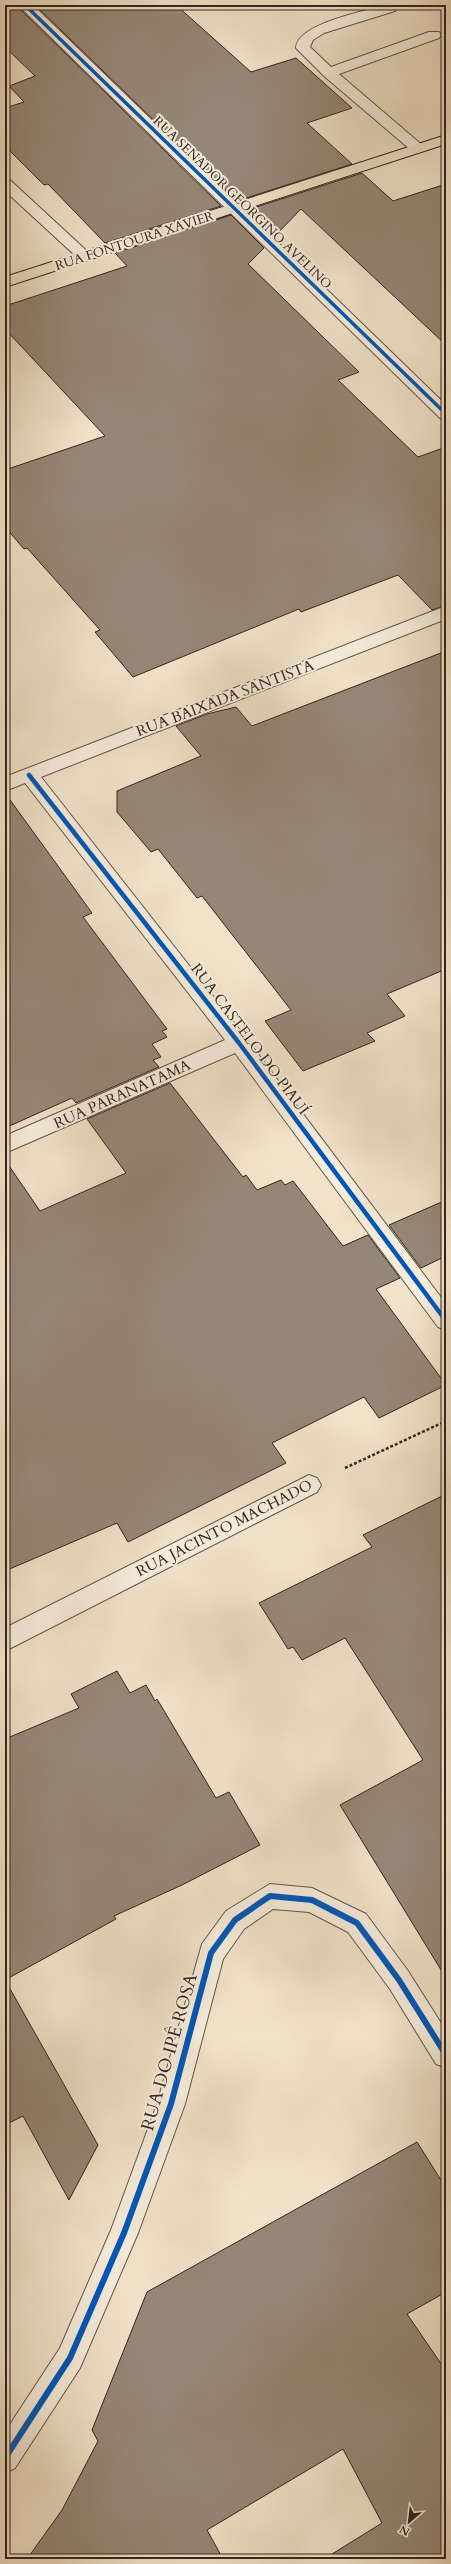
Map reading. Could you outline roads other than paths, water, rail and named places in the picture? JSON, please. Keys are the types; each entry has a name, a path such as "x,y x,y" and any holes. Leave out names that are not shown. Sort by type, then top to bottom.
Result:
{"main road":[{"name":"RUA FONTOURA XAVIER","path":"5,282 232,207 446,139"}],"street":[{"name":"RUA SENADOR GEORGINO AVELINO","path":"25,5 446,414"},
{"path":"390,8 307,36 303,41 303,48 329,73 417,148"},
{"path":"329,73 434,35"},
{"path":"5,183 84,256"},
{"name":"RUA BAIXADA SANTISTA","path":"5,784 446,612"},
{"name":"RUA CASTELO DO PIAUÍ","path":"28,775 239,1043 446,1321"},
{"name":"RUA PARANATAMA","path":"5,1145 239,1043"},
{"name":"RUA JACINTO MACHADO","path":"5,1640 309,1484"},
{"name":"RUA DO IPÊ ROSA","path":"5,2458 70,2358 124,2233 171,2104 211,1953 235,1920 270,1896 312,1900 357,1923 399,1980 446,2055"}]}
